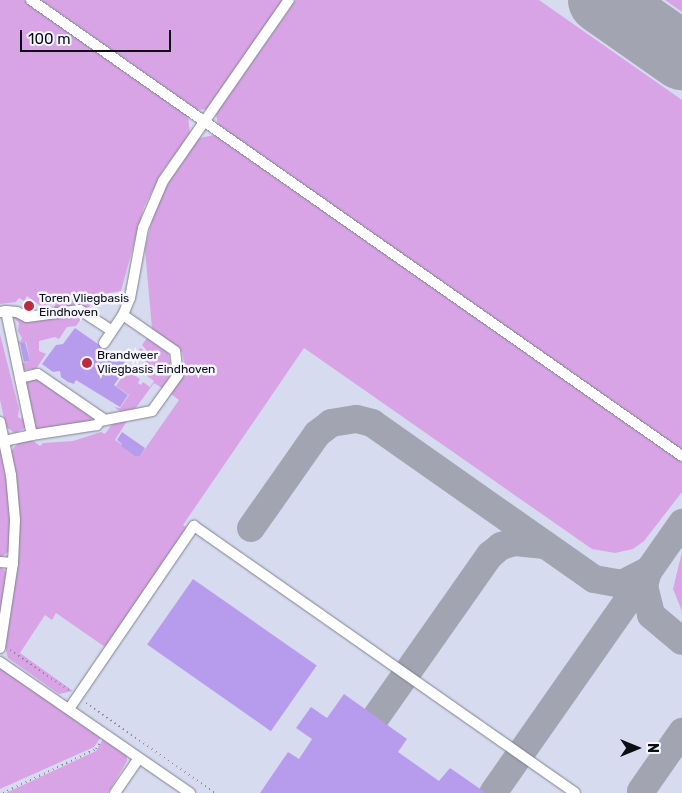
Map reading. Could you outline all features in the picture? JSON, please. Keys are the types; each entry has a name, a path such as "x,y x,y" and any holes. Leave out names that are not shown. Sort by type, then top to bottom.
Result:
{"lane":[{"path":"31,0 682,456"},
{"path":"104,343 123,315 130,298 150,205 163,180 289,0"},
{"path":"32,435 3,312 17,312 27,317 80,310 112,331"},
{"path":"4,441 97,425 100,421 152,411 178,375 175,352 123,315"},
{"path":"20,378 38,374 102,418 100,421"},
{"path":"0,422 14,497 13,563 0,648"},
{"path":"70,709 194,526 576,793"},
{"path":"0,562 13,563"},
{"path":"0,662 190,793"},
{"path":"115,793 139,758"}],"path":[{"path":"11,642 10,649 215,793"},
{"path":"3,793 96,749 114,723"}],"shaded area":[{"path":"0,0 682,0 682,793 0,793"},
{"path":"0,0 24,0 188,116 190,134 162,172 144,207 121,291 98,295 88,308 52,310 56,304 41,306 27,296 24,301 19,298 16,302 0,304"},
{"path":"41,0 283,0 207,109 197,110"},
{"path":"296,0 539,0 682,100 682,450 218,125 216,114"},
{"path":"665,0 682,0 682,12"},
{"path":"215,135 682,461 682,492 644,541 633,549 615,553 592,549 304,348 183,525 187,528 105,647 56,613 52,620 45,615 20,653 73,691 59,694 8,658 5,646 20,521 11,451 18,443 32,440 40,446 43,443 73,441 101,432 105,434 113,423 127,421 115,440 140,456 179,400 171,394 186,371 182,352 152,329 145,249 153,215 168,183 199,138"},
{"path":"73,313 83,316 76,326 67,327 59,339 55,337 39,341 39,351 46,354 36,369 21,370 20,364 30,361 26,342 16,344 14,338 20,342 22,338 18,331 19,323 11,315"},
{"path":"0,334 19,409 18,417 21,419 24,414 27,427 15,433 6,427 0,400"},
{"path":"147,338 168,353 172,373 162,388 154,383 135,409 121,412 114,407 120,408 129,395 116,386 127,370 140,379 138,383 141,385 143,382 150,387 154,381 143,373 151,366 136,355 140,348 150,354 142,345"},
{"path":"29,379 38,379 92,417 91,422 35,430 25,384"},
{"path":"0,445 10,505 10,551 0,558"},
{"path":"682,552 682,611 673,589"},
{"path":"0,566 7,573 0,615"},
{"path":"0,668 101,737 94,747 0,789"},
{"path":"103,739 127,755 127,761 108,793 6,793 96,751"}],"building":[{"name":"Toren Vliegbasis Eindhoven","path":"28,300 36,305 33,309 24,308"},
{"path":"75,328 128,365 114,385 128,395 120,407 76,380 74,384 68,382 61,377 60,371 53,372 42,364 56,345 63,344"},
{"path":"25,342 30,361 24,362 20,343"},
{"path":"122,432 145,448 140,456 135,456 121,446 122,444 117,440"},
{"path":"193,579 317,666 271,731 147,645"},
{"path":"344,694 407,739 398,752 439,781 450,768 486,793 260,793 288,752 299,759 312,739 296,728 311,707 327,718"}],"taxiway":[{"path":"251,528 317,434 331,423 357,419 372,423 594,579 622,584 648,571"},
{"path":"493,793 682,523"},
{"path":"376,717 490,555 501,546 515,542 545,545"},
{"path":"648,571 644,586 651,615 682,641"},
{"path":"641,791 682,732"}],"runway":[{"path":"602,0 682,56"}],"place":[{"name":"Toren Vliegbasis Eindhoven","path":"29,306"},
{"name":"Brandweer Vliegbasis Eindhoven","path":"87,363"}]}
